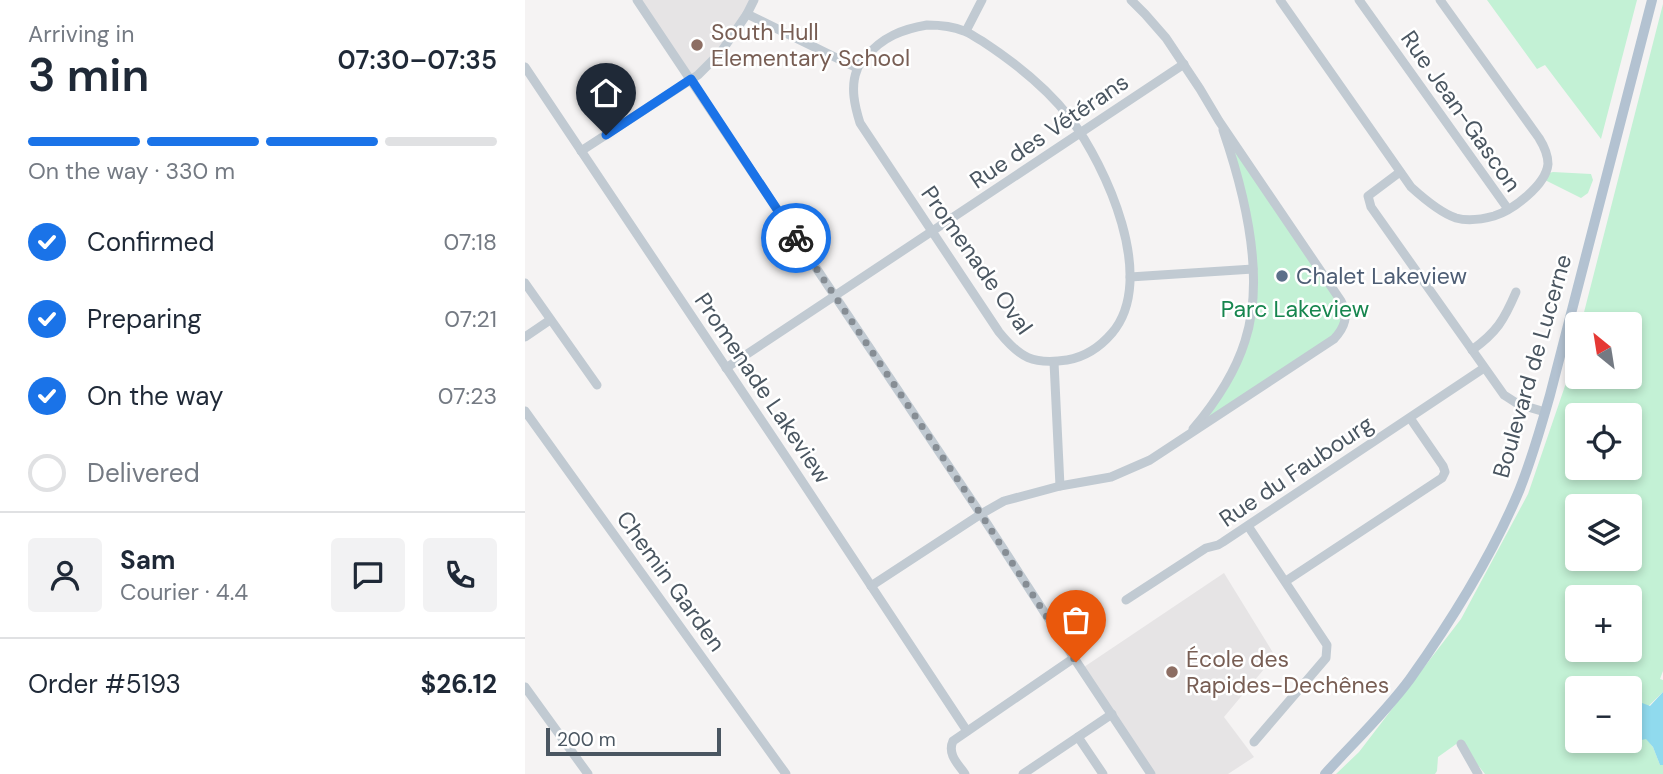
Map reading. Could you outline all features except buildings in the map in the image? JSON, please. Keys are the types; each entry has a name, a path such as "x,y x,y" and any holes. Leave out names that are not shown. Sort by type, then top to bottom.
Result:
{"main road":[{"name":"Boulevard de Lucerne","path":"1325,774 1409,680 1469,590 1509,514 1545,412 1652,0"}],"street":[{"path":"637,0 981,514 1151,774"},
{"path":"581,151 691,79 721,52 754,0"},
{"path":"966,31 982,0"},
{"path":"871,586 1004,501 1060,486 1111,477 1150,460 1334,339 1345,323 1346,315 1341,301 1219,121 1184,64 1166,38 1131,0"},
{"path":"1280,0 1411,187 1453,217 1464,219 1495,216 1533,190 1547,168 1545,150 1440,0"},
{"name":"Rue Jean-Gascon","path":"1359,0 1508,209"},
{"path":"747,14 857,68"},
{"name":"Promenade Oval","path":"927,25 966,31 1000,52 1053,98 1080,133 1115,200 1122,224 1130,277 1128,296 1117,328 1106,341 1075,358 1043,362 1028,358 1009,344 860,123 854,105 857,68 871,51 888,37 908,28 927,25"},
{"name":"Rue des Vétérans","path":"726,368 1184,64"},
{"name":"Promenade Lakeview","path":"525,67 967,731"},
{"path":"1185,438 1229,377 1249,329 1253,290 1250,240 1228,146 1219,121"},
{"path":"1400,172 1368,196 1371,207 1507,398 1545,412"},
{"path":"1130,277 1253,269"},
{"path":"525,283 597,385"},
{"path":"1472,350 1495,331 1516,292"},
{"path":"525,337 550,320"},
{"path":"1054,362 1060,486"},
{"name":"Rue du Faubourg","path":"1126,600 1206,548 1218,545 1248,526 1484,368"},
{"name":"Chemin Garden","path":"525,411 786,774"},
{"path":"1286,581 1442,478 1445,472 1443,466 1410,418"},
{"path":"1248,526 1327,645 1326,658 1254,742"},
{"path":"965,774 950,749 953,741 1074,659"},
{"path":"525,687 588,774"},
{"path":"1023,774 1112,714"},
{"path":"1078,737 1103,774"},
{"path":"1461,744 1478,774"}],"shaded area":[{"name":"South Hull Elementary School","path":"637,0 754,0 730,39 691,79"},
{"name":"École des Rapides-Dechênes","path":"1224,573 1275,656 1224,717 1254,757 1228,774 1151,774 1081,669"}],"green space":[{"path":"1487,0 1637,0 1601,139 1545,65 1537,69"},
{"path":"1663,4 1663,671 1660,679 1663,680 1663,692 1642,712 1642,676 1565,676 1565,753 1642,753 1642,739 1646,738 1660,765 1663,765 1663,774 1485,774 1459,742 1438,757 1435,774 1336,774 1359,752 1461,619 1528,494 1565,386 1565,389 1642,389 1642,312 1584,312"},
{"name":"Parc Lakeview","path":"1219,121 1345,308 1340,332 1185,438 1214,401 1249,329 1250,240"},
{"path":"1545,174 1591,174 1593,180 1588,193 1581,198 1543,179"}],"water":[{"path":"1663,692 1663,765 1660,765 1653,747 1646,739 1642,740 1642,703 1650,706"}],"way so far":[{"path":"796,238 1076,662"}],"place":[{"name":"South Hull Elementary School","path":"697,45"},
{"name":"Chalet Lakeview","path":"1282,276"},
{"name":"École des Rapides-Dechênes","path":"1172,672"}],"route":[{"path":"606,135 691,79 796,238"}]}
